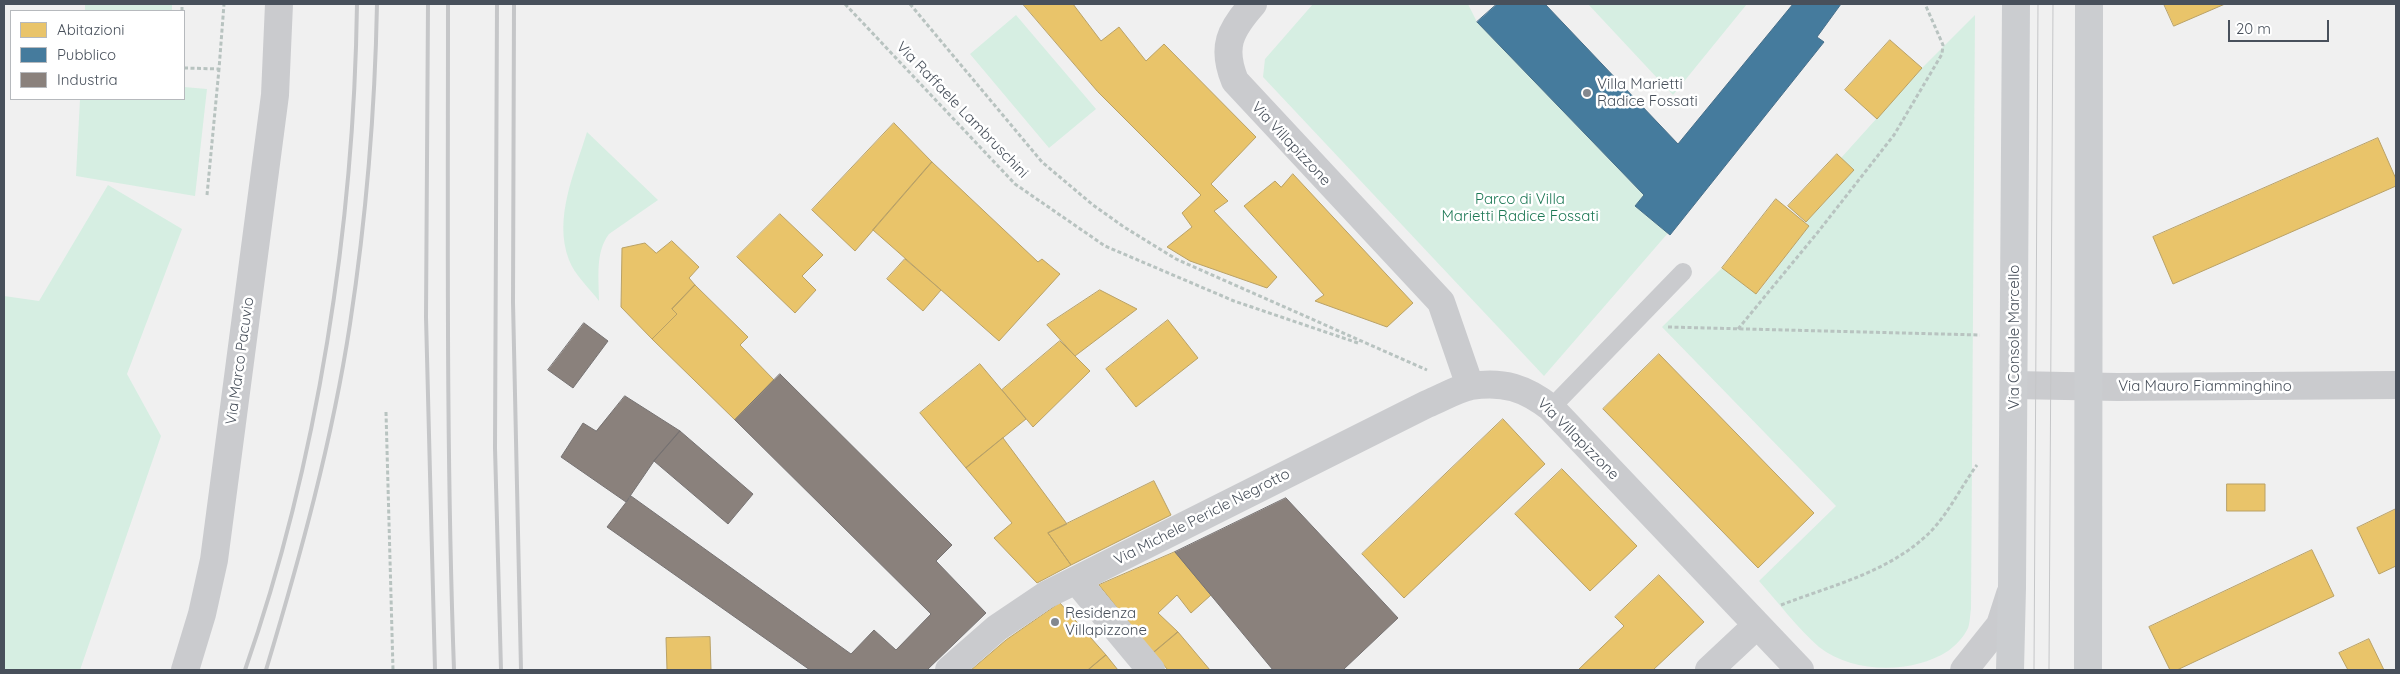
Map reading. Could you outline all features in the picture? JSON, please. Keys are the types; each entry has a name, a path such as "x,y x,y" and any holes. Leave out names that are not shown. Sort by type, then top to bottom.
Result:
{"main road":[{"name":"Via Console Marcello","path":"2010,670 2016,4"},
{"path":"2088,670 2089,4"}],"street":[{"name":"Via Marco Pacuvio","path":"185,670 206,597 214,560 275,95 279,49 279,4"},
{"name":"Via Villapizzone","path":"1253,4 1239,20 1232,34 1227,52 1229,66 1235,81 1441,302 1470,386 1512,386 1531,393 1550,408 1800,670"},
{"name":"Via Mauro Fiamminghino","path":"2014,385 2396,385"},
{"name":"Via Michele Pericle Negrotto","path":"949,670 996,628 1046,595 1427,404 1470,386"},
{"path":"1076,580 1151,670"},
{"path":"1964,670 2000,626 2012,588"},
{"path":"1709,670 1756,626 1817,670"}],"lane":[{"path":"1550,408 1683,272"}],"path":[{"path":"207,195 224,4"},
{"name":"Via Raffaele Lambruschini","path":"845,4 1015,184 1105,246 1234,302 1376,349"},
{"path":"910,4 1042,162 1124,227 1176,259 1376,349 1470,386"},
{"path":"1738,329 1818,232 1894,135 1942,54 1943,45 1924,4"},
{"path":"185,68 219,69"},
{"path":"1631,326 1980,335"},
{"path":"386,412 393,670"},
{"path":"1778,606 1867,573 1897,558 1926,536 1953,502 1977,465"}],"green space":[{"path":"85,4 172,4 172,10 85,10"},
{"name":"Parco di Villa Marietti Radice Fossati","path":"1313,4 1468,4 1477,22 1644,195 1635,206 1668,233 1544,376 1263,77 1265,59"},
{"path":"1588,4 1747,4 1673,95"},
{"path":"1016,15 1096,109 1049,148 970,54"},
{"path":"1975,15 1971,609 1969,624 1964,635 1956,644 1934,659 1901,667 1883,668 1866,666 1833,656 1819,647 1796,624 1759,581 1836,506 1662,327 1722,268 1757,294 1809,226 1806,222 1853,171 1841,158 1922,68"},
{"path":"185,87 207,89 195,196 76,176 80,100 185,100"},
{"path":"587,132 658,200 609,234 600,257 599,301 571,265 563,228 567,195"},
{"path":"108,185 182,229 127,374 161,436 80,670 4,670 4,296 39,301"}],"building: Abitazioni":[{"path":"1023,4 1073,4 1101,41 1119,27 1146,61 1164,44 1256,137 1211,184 1228,201 1214,211 1277,277 1267,288 1190,261 1167,247 1192,227 1182,213 1201,195 1098,92"},
{"path":"2164,4 2225,4 2174,26"},
{"path":"1890,40 1922,68 1877,119 1845,90"},
{"path":"894,123 932,162 855,251 812,210"},
{"path":"2378,138 2396,179 2396,186 2173,284 2153,237"},
{"path":"1837,154 1854,170 1806,222 1788,206"},
{"path":"932,162 1038,262 1042,259 1060,274 999,341 873,230"},
{"path":"1293,174 1413,303 1387,327 1315,301 1324,295 1244,206 1275,181 1281,187"},
{"path":"1776,199 1809,226 1756,294 1722,268"},
{"path":"780,214 823,255 802,276 816,290 795,313 737,257"},
{"path":"672,241 699,267 689,278 695,285 672,309 677,314 652,339 621,307 622,248 645,243 656,253"},
{"path":"905,259 941,290 923,311 887,279"},
{"path":"695,285 748,337 740,345 774,380 735,420 652,339 677,314 672,309"},
{"path":"1100,290 1137,309 1075,356 1047,325"},
{"path":"1168,320 1198,358 1136,407 1106,369"},
{"path":"1060,341 1090,371 1033,427 1002,390"},
{"path":"1659,354 1814,513 1758,568 1603,409"},
{"path":"980,364 1026,419 966,468 920,413"},
{"path":"1503,419 1545,464 1404,598 1362,554"},
{"path":"1003,438 1067,524 1048,533 1071,565 1037,583 994,538 1012,523 966,468"},
{"path":"1562,469 1637,546 1590,591 1515,514"},
{"path":"1154,481 1171,515 1071,565 1048,533"},
{"path":"2227,484 2265,484 2265,511 2227,511"},
{"path":"2396,509 2396,566 2379,574 2357,528"},
{"path":"2312,550 2334,596 2177,670 2170,670 2149,627"},
{"path":"1175,552 1211,595 1191,613 1177,595 1158,613 1178,632 1153,653 1099,585"},
{"path":"1659,575 1704,622 1653,670 1580,670 1624,626 1615,617"},
{"name":"Residenza Villapizzone","path":"1060,603 1106,655 1088,670 971,670 1006,640"},
{"path":"1178,632 1210,670 1168,670 1153,653"},
{"path":"710,637 711,670 667,670 666,638"},
{"path":"2369,639 2384,670 2348,670 2339,653"},
{"name":"Residenza Villapizzone","path":"1106,655 1118,670 1088,670"}],"building: Pubblico":[{"name":"Villa Marietti Radice Fossati","path":"1497,4 1545,4 1678,144 1793,4 1841,4 1817,37 1824,42 1670,235 1635,206 1644,195 1477,22"}],"building: Industria":[{"path":"584,323 608,341 573,388 548,370"},
{"path":"780,374 952,545 936,561 986,613 927,670 810,670 607,527 631,496 851,654 874,630 896,650 931,614 735,420"},
{"path":"625,396 680,431 654,461 626,502 561,457 583,423 596,431"},
{"path":"680,431 753,494 728,524 654,461"},
{"path":"1286,498 1398,618 1344,669 1346,670 1273,670 1175,552"}],"tram line":[{"path":"2034,670 2038,4"},
{"path":"2049,670 2053,4"}],"railway":[{"path":"245,670 271,591 293,509 312,426 327,342 348,172 357,4"},
{"path":"266,670 314,499 343,368 361,245 369,165 377,4"},
{"path":"428,4 426,317 435,670"},
{"path":"448,4 449,420 454,670"},
{"path":"497,4 495,448 501,670"},
{"path":"514,4 513,302 521,670"}],"place":[{"name":"Villa Marietti Radice Fossati","path":"1587,93"},
{"name":"Residenza Villapizzone","path":"1055,622"}]}
